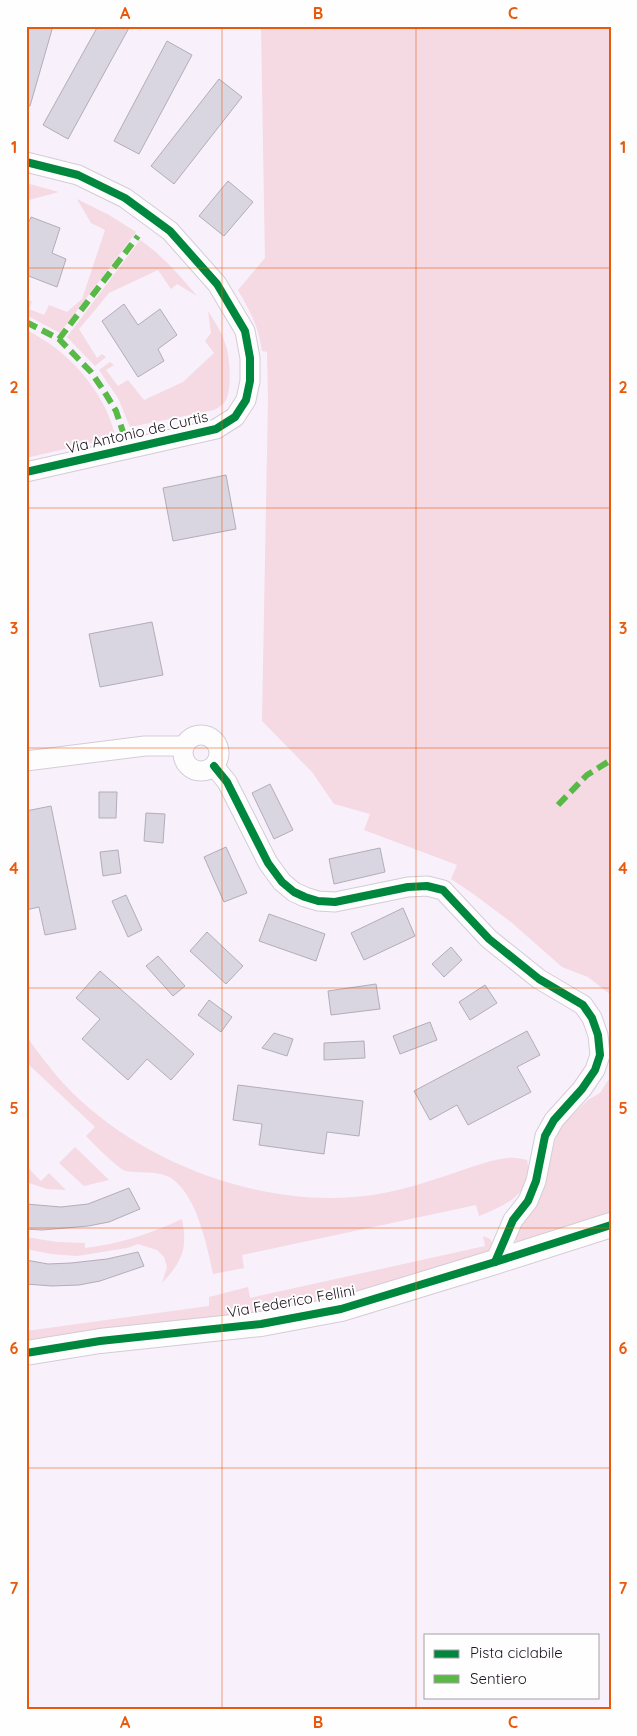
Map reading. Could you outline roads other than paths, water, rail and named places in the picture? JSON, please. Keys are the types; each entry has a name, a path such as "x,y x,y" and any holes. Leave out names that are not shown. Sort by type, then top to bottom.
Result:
{"street":[{"name":"Via Antonio de Curtis","path":"26,162 78,175 125,198 170,231 192,253 217,284 245,331 250,358 250,381 246,400 235,417 216,429 26,472"},
{"path":"200,735 210,738 214,741 219,751 219,757 214,766 209,770 198,772 189,767 183,758 184,746 190,738 195,736 200,735"},
{"path":"26,761 145,746 184,746"},
{"path":"214,766 227,782 268,863 282,882 294,892 318,901 335,902 408,887 427,886 443,890 489,939 540,979 583,1005 592,1018 598,1035 600,1055 595,1070 554,1120 545,1136 536,1181 528,1200 513,1220 495,1262"},
{"name":"Via Federico Fellini","path":"26,1353 100,1341 260,1324 341,1309 611,1225"}]}
